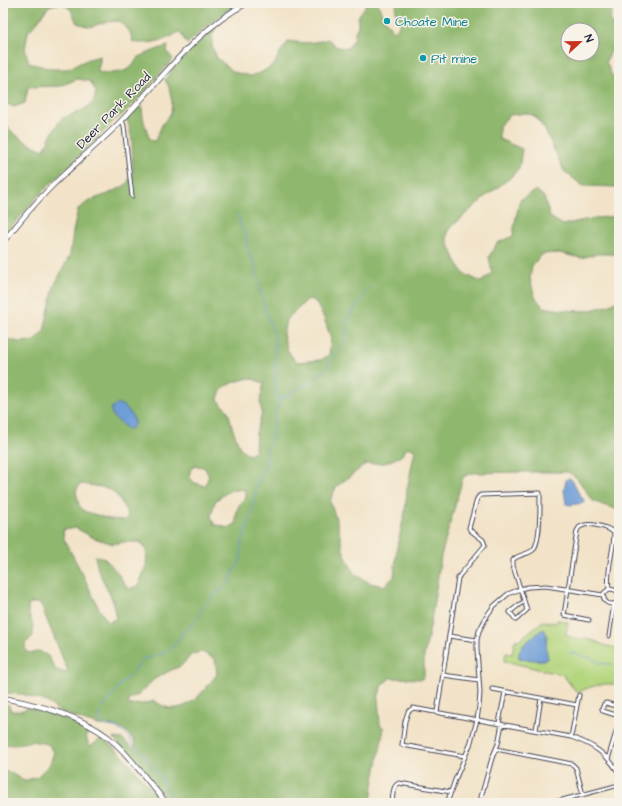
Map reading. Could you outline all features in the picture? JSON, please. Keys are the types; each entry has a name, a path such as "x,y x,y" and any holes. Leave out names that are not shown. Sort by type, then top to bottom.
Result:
{"street":[{"name":"Deer Park Road","path":"3,242 48,190 122,120 182,53 227,15 247,3"},
{"path":"122,120 124,126 132,196"},
{"path":"437,712 459,576 485,545 483,540 469,528 477,498 481,494 540,493 541,514 536,547 531,552 518,556 513,560 513,566 527,610 516,620 510,612 524,602"},
{"path":"589,620 564,615 577,531 580,527 586,525 605,527 614,533 608,578 609,589 606,591 603,598 606,603 611,605 614,604"},
{"path":"447,803 475,731 479,706 479,680 476,650 477,640 483,622 494,606 508,594 520,589 537,586 604,595"},
{"path":"609,589 614,589 619,595"},
{"path":"609,636 614,604 619,598"},
{"path":"449,636 477,640"},
{"path":"443,675 479,680"},
{"path":"492,689 577,705"},
{"path":"481,797 492,758 500,738 505,692"},
{"path":"571,737 579,695"},
{"path":"3,698 46,708 80,721 103,734 117,744 167,803"},
{"path":"536,730 541,698"},
{"path":"619,707 606,703 602,709 603,712 619,716"},
{"path":"465,756 402,745 405,721 409,710 413,708 571,737 593,746 608,759 619,773"},
{"path":"608,759 619,722"},
{"path":"496,749 572,764 576,768 583,795"},
{"path":"392,803 394,788 399,783 451,792"},
{"path":"551,803 619,785"}],"green space":[{"path":"3,3 62,3 49,6 28,32 25,49 29,63 52,69 67,69 89,59 100,56 97,72 117,72 125,71 130,68 139,57 168,46 167,52 173,59 136,101 123,114 114,120 96,140 42,192 3,236 3,122 21,139 44,150 61,119 83,110 93,103 96,92 90,81 77,79 61,86 28,87 25,103 14,107 5,103 3,101"},
{"path":"62,3 241,3 219,16 187,44 180,32 159,41 147,43 133,42 130,32 120,21 105,22 90,27 77,23 71,10"},
{"path":"366,3 378,3 384,18 394,31 400,24 399,16 395,11 397,3 614,3 610,18 616,34 613,48 606,61 611,74 619,81 619,187 583,186 564,171 545,130 535,116 526,113 510,115 499,126 499,139 522,149 519,168 510,178 486,196 448,230 447,240 463,273 481,282 492,273 489,257 497,243 513,236 520,200 536,190 544,197 550,217 563,225 591,219 619,216 619,254 597,254 581,258 559,253 543,254 532,265 530,279 535,297 543,307 585,311 608,306 619,300 619,510 593,501 577,478 568,472 471,473 463,477 441,556 424,656 424,675 422,679 390,678 382,685 378,698 380,725 384,728 371,803 170,803 114,738 122,739 133,748 136,744 127,732 115,726 98,725 80,719 59,711 47,702 22,694 3,693 3,338 19,342 34,341 44,331 54,286 70,255 78,209 91,200 126,185 133,173 132,140 126,119 142,105 143,119 150,140 155,141 162,125 171,113 172,102 169,87 165,80 176,64 192,48 216,27 212,36 212,46 217,58 234,72 250,76 262,72 274,65 280,52 289,41 309,43 328,39 337,47 348,48 355,37 354,34 358,26 358,18 365,7","holes":["308,299 315,301 324,318 331,339 329,355 321,360 296,362 288,351 283,335 286,320","249,378 264,382 260,401 262,413 256,433 255,452 249,455 240,448 228,411 218,400 222,390 229,384","408,447 415,450 407,490 405,512 397,547 394,577 384,586 370,583 354,574 343,550 337,522 330,501 336,487 366,464 385,463 401,456","195,466 204,467 209,476 205,486 195,483 190,478 190,470","80,484 102,487 115,493 120,499 128,516 124,520 109,519 84,511 79,505 76,491","244,489 246,498 237,510 236,524 228,528 214,524 211,516 215,501 229,491","76,528 94,538 113,544 123,542 140,542 147,551 146,567 138,586 128,589 117,572 104,558 95,556 98,570 112,599 116,619 108,622 99,609 64,539 63,530","32,603 40,603 68,671 66,673 56,670 48,656 39,651 33,653 26,652 25,644 33,636 33,626 29,615 28,606","202,652 215,659 217,674 195,699 181,707 165,707 155,701 129,705 128,700 140,694 153,680 181,666 192,654"]},
{"path":"557,620 568,622 566,634 572,638 596,641 603,645 619,649 619,685 598,685 579,692 574,689 563,675 504,661 506,653 512,654 515,640 519,640 543,621 556,623"},
{"path":"3,703 9,705 11,711 20,711 28,708 36,710 67,720 90,731 86,736 89,746 93,745 100,739 112,746 164,803 3,803 3,771 9,772 24,781 37,777 50,764 54,752 48,744 31,741 14,745 3,744"}],"water":[{"path":"118,404 122,405 130,412 134,421 132,428 128,429 114,417 111,410"},
{"path":"569,478 572,480 579,494 584,500 583,503 571,505 566,504 564,490 566,480"},
{"path":"544,629 547,635 546,649 548,659 537,660 519,658 519,652 523,645 538,632"}],"waterway":[{"path":"173,803 161,776 153,770 143,753 132,744 129,737 124,732 117,728 104,725 99,720 99,715 119,686 136,669 142,660 169,651 182,633 192,625 204,606 217,592 222,590 230,582 232,572 237,568 241,559 242,542 253,507 256,486 266,465 266,451 271,440 278,400 275,383 276,371 274,334 263,303 255,265 247,248 246,234 241,227 238,214"},
{"path":"279,399 286,397 319,376 325,369 346,337 347,326 352,310 357,306 369,287"},
{"path":"569,653 575,653 591,658 599,663 619,665"}],"place":[{"name":"Choate Mine","path":"387,21"},
{"name":"Pit mine","path":"423,58"}]}
